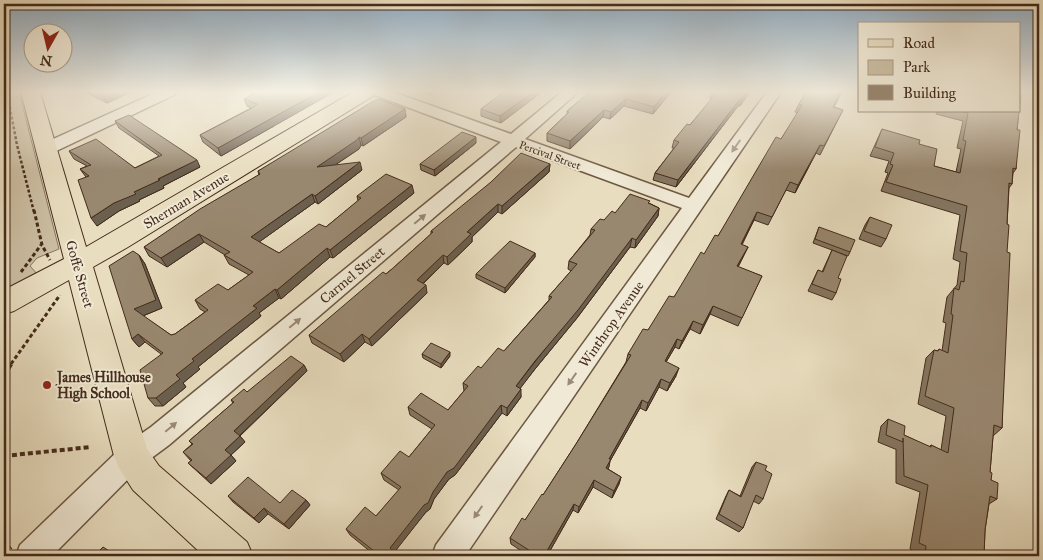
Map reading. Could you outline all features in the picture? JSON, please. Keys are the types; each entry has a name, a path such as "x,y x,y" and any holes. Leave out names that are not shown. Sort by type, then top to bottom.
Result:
{"main road":[{"name":"Goffe Street","path":"37,118 46,149 63,263 99,337 132,456 146,478 233,556"},
{"name":"Sherman Avenue","path":"4,303 63,263 320,118"}],"street":[{"path":"46,149 113,118"},
{"name":"Percival Street","path":"450,118 694,206"},
{"name":"Carmel Street","path":"31,556 132,456 160,436 541,118"},
{"name":"Winthrop Avenue","path":"447,556 756,118"}],"path":[{"path":"12,118 42,245 63,263"},
{"path":"20,272 42,245"},
{"path":"4,375 61,295"},
{"path":"4,456 91,447"}],"green space":[{"path":"4,118 26,118 59,249 37,258 30,266 38,275 4,292"}],"building":[{"path":"122,118 134,118 197,160 134,192 136,194 114,203 91,218 78,180 89,176 80,169 91,165 69,151 96,139 135,168 162,155 115,121"},
{"path":"233,118 272,118 218,148 200,135"},
{"path":"345,118 391,118 361,138 359,137 317,167 360,162 315,196 312,194 251,237 279,253 319,224 326,227 361,198 357,196 386,174 412,185 330,250 327,248 277,290 275,289 253,306 257,308 192,359 194,361 176,375 180,379 156,398 148,398 140,370 163,353 138,334 132,339 109,266 133,251 139,255 156,300 134,309 171,335 175,334 208,310 195,300 218,284 228,290 253,272 224,255 230,252 199,234 161,258 144,247 200,209 260,174 258,171"},
{"path":"563,118 595,118 570,141 547,133"},
{"path":"696,118 725,118 678,180 655,173 679,142 674,140 687,124 690,125"},
{"path":"794,118 839,118 824,146 820,145 798,185 790,182 772,217 757,212 741,244 748,247 737,266 762,276 742,318 713,306 703,325 693,321 682,341 677,339 665,361 679,368 670,383 661,379 648,403 642,400 609,459 611,459 606,468 621,477 614,491 594,480 579,507 574,504 544,556 538,556 510,538 522,518 525,520 543,495 576,444 631,355 628,354 643,329 648,330 669,296 674,297 701,252 704,254 715,235 718,236 776,137 781,139"},
{"path":"967,118 1018,118 1017,130 1020,130 1016,169 1013,168 1012,184 1009,183 1007,252 1010,253 1002,428 994,425 990,472 992,473 991,480 998,483 997,499 990,496 985,530 984,556 925,556 926,546 919,543 928,485 904,476 903,438 903,442 886,435 888,419 905,426 904,435 948,453 954,408 925,396 934,350 938,351 939,349 948,353 954,288 959,290 961,281 964,282 967,253 960,251 967,206 886,182 893,165 890,164 894,153 875,147 882,129 920,140 919,144 937,149 934,166 960,173 966,141 963,140"},
{"path":"462,132 476,137 434,170 420,164"},
{"path":"521,153 550,164 502,206 498,204 467,232 471,234 447,257 443,255 417,280 426,285 369,339 362,334 340,354 309,335 383,272 386,274 392,269 433,232 431,231 491,182"},
{"path":"630,194 650,201 648,203 659,208 636,240 632,238 578,310 516,386 521,389 507,408 501,405 454,468 447,472 428,503 424,505 390,548 396,553 393,556 371,556 374,551 346,529 365,507 376,516 401,487 381,473 400,451 409,457 435,425 408,407 421,393 448,410 468,386 463,383 478,366 481,368 498,348 504,351 552,297 549,296 577,264 569,261 595,230 591,229 600,219 604,220 612,211 615,213"},
{"path":"870,217 892,225 886,239 864,231"},
{"path":"819,227 855,240 850,252 815,239"},
{"path":"510,241 535,253 505,288 476,274"},
{"path":"832,250 847,256 838,278 841,279 836,293 812,284 818,270 823,272"},
{"path":"431,343 450,352 441,364 422,354"},
{"path":"291,356 304,365 234,431 240,436 225,450 231,455 206,478 188,463 192,460 183,452 193,444 189,441 234,402 231,400 244,389 247,392"},
{"path":"756,462 767,466 765,470 772,474 763,499 756,495 743,528 719,514 729,490 741,497"},
{"path":"248,477 280,503 292,490 306,500 284,524 264,508 254,518 228,496"},
{"path":"103,547 117,556 94,556"}],"place":[{"name":"James Hillhouse High School","path":"47,385"}]}
